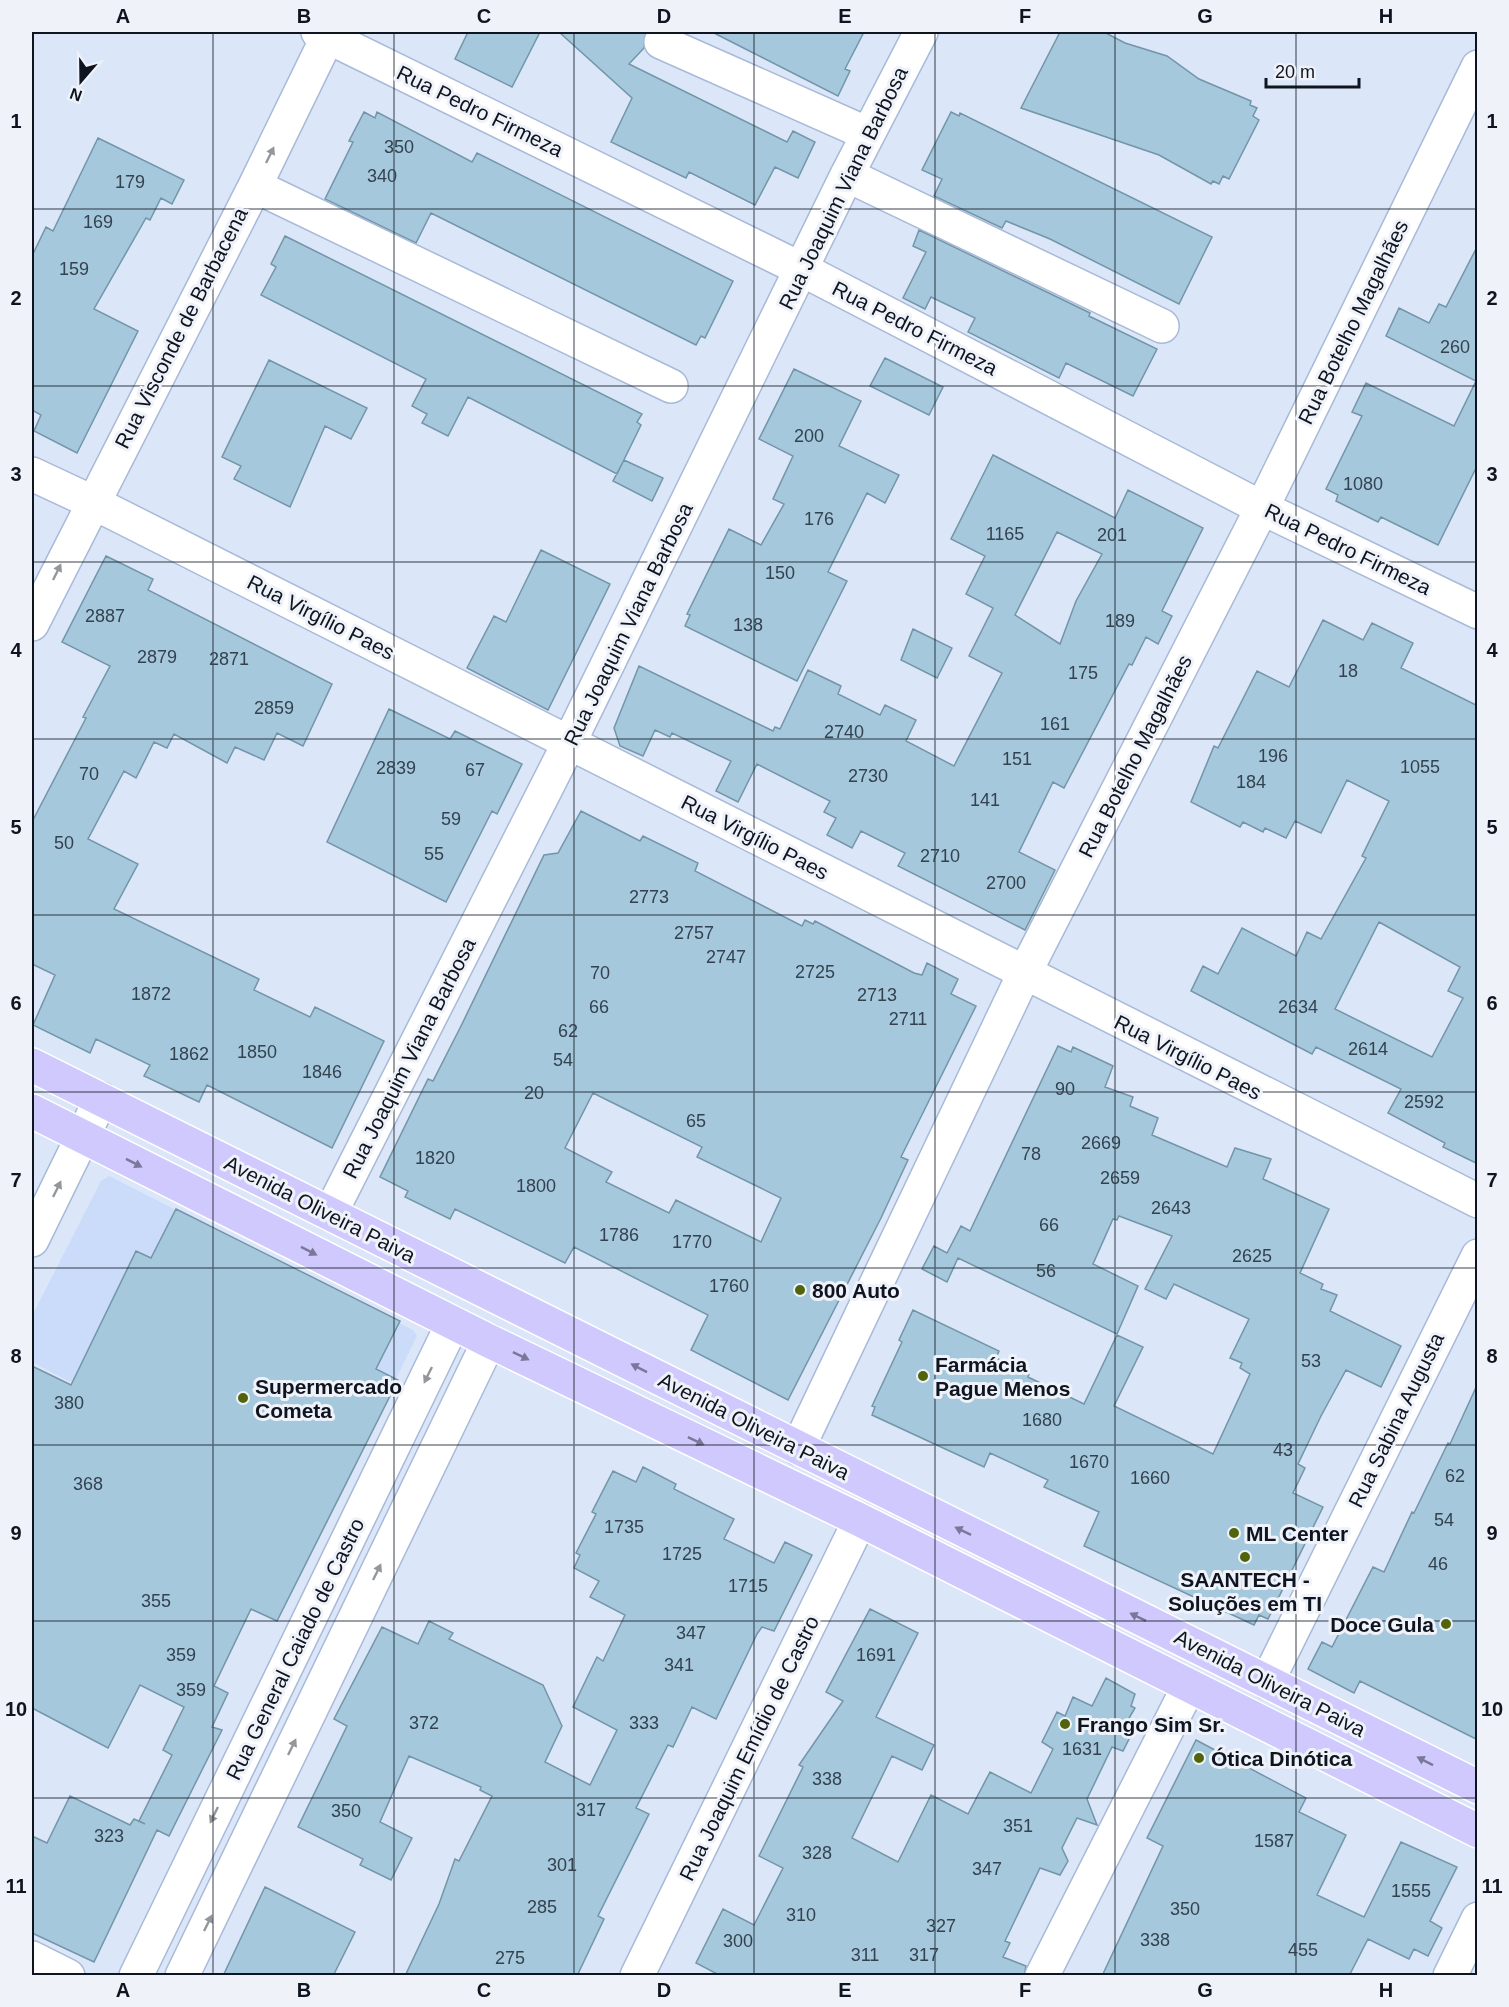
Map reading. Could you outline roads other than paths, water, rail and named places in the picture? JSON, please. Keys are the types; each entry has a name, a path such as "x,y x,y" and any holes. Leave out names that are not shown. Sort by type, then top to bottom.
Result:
{"main road":[{"name":"Avenida Oliveira Paiva","path":"32,1065 1478,1787"},
{"name":"Avenida Oliveira Paiva","path":"32,1111 489,1341 860,1520 1478,1831"}],"street":[{"name":"Rua Joaquim Viana Barbosa","path":"330,1214 569,743 868,134 921,32"},
{"name":"Rua Visconde de Barbacena","path":"32,624 92,502 255,186 325,33"},
{"name":"Rua Pedro Firmeza","path":"325,33 803,270 1262,508 1478,612"},
{"path":"661,42 868,134"},
{"name":"Rua Botelho Magalhães","path":"798,1448 1024,974 1262,508 1478,67"},
{"path":"848,175 1162,326"},
{"path":"255,186 671,386"},
{"name":"Rua Virgílio Paes","path":"32,474 92,502 1478,1201"},
{"path":"32,1240 101,1099"},
{"name":"Rua Sabina Augusta","path":"1267,1682 1478,1256"},
{"name":"Rua General Caiado de Castro","path":"136,1976 453,1323"},
{"name":"Rua General Caiado de Castro","path":"182,1976 489,1341"},
{"name":"Rua Joaquim Emídio de Castro","path":"638,1976 860,1520"},
{"path":"1042,1976 1189,1686"},
{"path":"1450,1976 1478,1919"},
{"path":"32,1958 68,1976"}],"place":[{"name":"800 Auto","path":"800,1290"},
{"name":"Farmácia Pague Menos","path":"923,1376"},
{"name":"Supermercado Cometa","path":"243,1398"},
{"name":"ML Center","path":"1234,1533"},
{"name":"SAANTECH - Soluções em TI","path":"1245,1557"},
{"name":"Doce Gula","path":"1446,1624"},
{"name":"Frango Sim Sr.","path":"1065,1724"},
{"name":"Ótica Dinótica","path":"1199,1758"}]}
